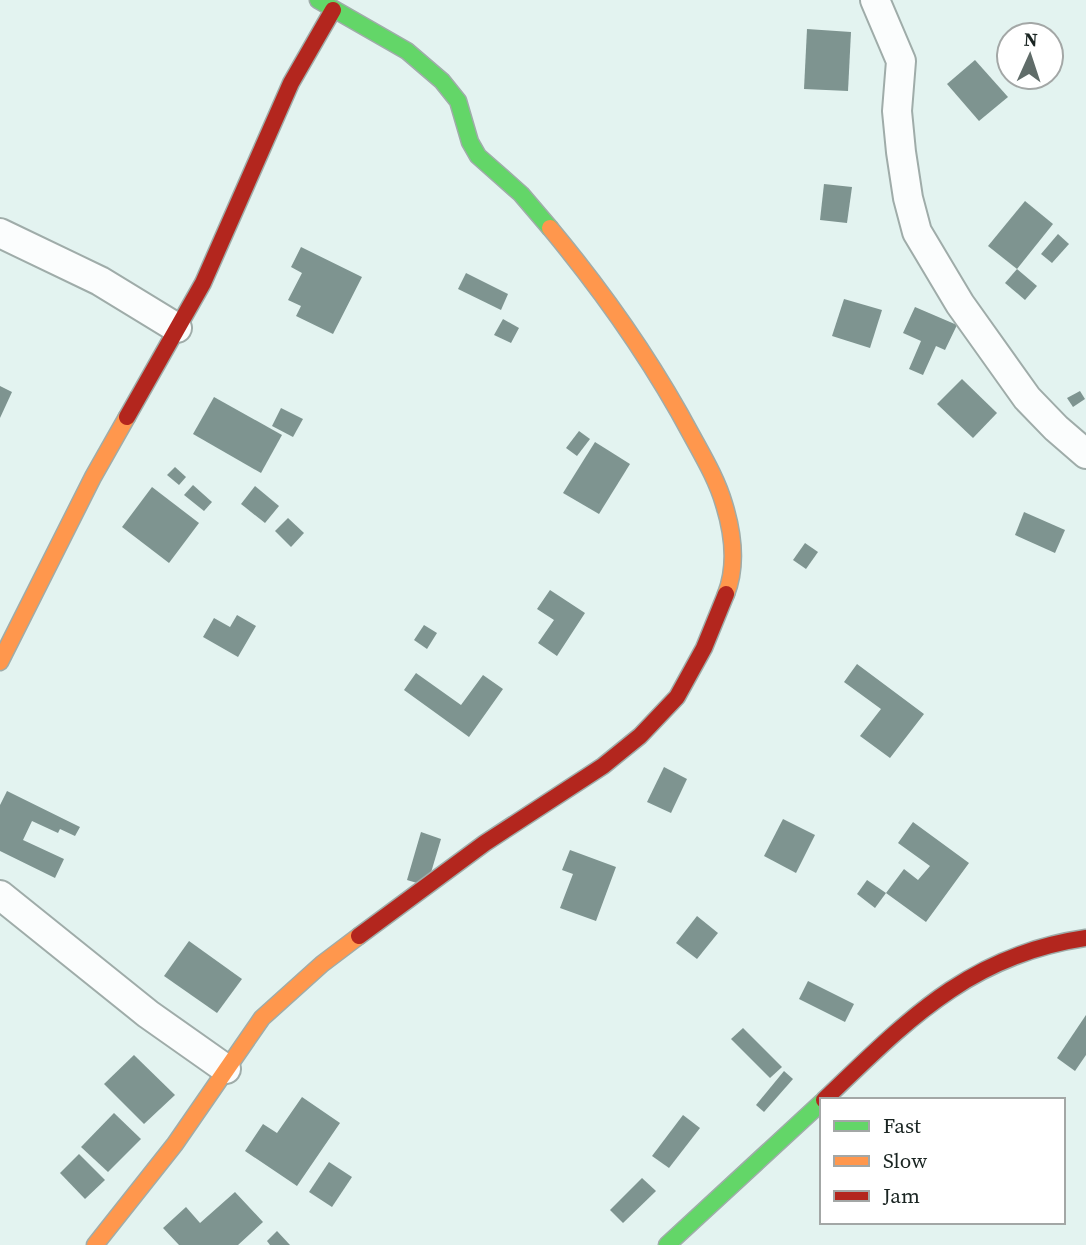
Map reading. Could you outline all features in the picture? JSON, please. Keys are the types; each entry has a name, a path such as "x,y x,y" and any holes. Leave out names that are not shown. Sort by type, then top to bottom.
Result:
{"street":[{"path":"96,1245 175,1144 262,1018 322,964 485,843 603,766 640,736 677,697 704,648 729,590 733,558 724,503 708,466 664,383 641,348 577,261 521,194 478,156 470,142 458,101 442,81 407,51 318,0"},
{"path":"875,0 901,61 897,111 908,198 917,232 960,303 1027,398 1086,454"},
{"path":"0,662 93,477 203,283 291,83 332,10"},
{"path":"0,233 100,281 177,328"},
{"path":"0,895 148,1014 226,1069"},
{"path":"826,1098 910,1018 971,976 1029,950 1086,938"},
{"path":"667,1245 820,1104"}],"building":[{"path":"807,29 851,32 848,91 804,89"},
{"path":"975,60 995,82 995,91 1003,91 1008,97 979,121 947,84"},
{"path":"824,184 852,187 847,223 820,220"},
{"path":"1025,201 1053,224 1017,269 988,246"},
{"path":"1058,234 1069,244 1052,263 1041,254"},
{"path":"301,247 362,277 333,334 296,316 301,306 288,300 302,273 291,267"},
{"path":"1017,269 1037,286 1025,300 1005,283"},
{"path":"466,273 508,294 501,310 458,289"},
{"path":"844,299 882,310 870,348 832,336"},
{"path":"915,307 957,325 945,350 936,346 923,375 909,369 921,341 903,333"},
{"path":"503,319 519,328 511,343 494,335"},
{"path":"962,379 997,413 973,438 937,404"},
{"path":"0,386 12,392 0,418"},
{"path":"1080,391 1085,399 1073,407 1067,398"},
{"path":"214,397 282,435 261,473 193,434"},
{"path":"281,408 303,419 293,437 272,426"},
{"path":"579,431 590,439 577,456 566,448"},
{"path":"595,442 630,464 599,514 563,493"},
{"path":"175,467 186,477 179,485 167,475"},
{"path":"193,485 212,502 204,511 184,495"},
{"path":"255,486 279,506 265,523 241,504"},
{"path":"152,487 199,523 169,563 122,527"},
{"path":"1024,512 1065,530 1055,553 1015,535"},
{"path":"288,518 304,533 291,547 275,531"},
{"path":"805,543 818,552 806,569 793,560"},
{"path":"550,590 585,613 557,656 538,643 554,620 537,609"},
{"path":"237,615 256,626 238,657 203,637 214,618 230,627"},
{"path":"424,625 437,633 427,649 414,640"},
{"path":"857,664 924,714 890,758 860,736 881,709 844,682"},
{"path":"416,673 461,705 483,675 503,689 469,737 404,690"},
{"path":"664,767 687,779 671,813 647,802"},
{"path":"7,791 80,827 75,836 60,829 58,833 32,821 23,840 64,859 55,878 0,851 0,805"},
{"path":"783,819 815,835 796,873 764,856"},
{"path":"913,822 969,863 926,922 886,893 904,869 918,880 930,866 898,843"},
{"path":"421,832 441,839 427,886 407,880"},
{"path":"570,850 616,867 596,921 560,908 573,874 562,870"},
{"path":"867,880 886,893 875,908 857,894"},
{"path":"697,916 718,933 697,959 676,943"},
{"path":"189,941 242,979 217,1013 164,976"},
{"path":"808,981 854,1004 845,1022 799,999"},
{"path":"1086,1015 1086,1055 1075,1071 1057,1058"},
{"path":"743,1028 782,1067 770,1078 731,1039"},
{"path":"134,1055 175,1095 144,1124 104,1084"},
{"path":"784,1071 793,1079 764,1112 756,1105"},
{"path":"302,1097 340,1123 297,1186 245,1151 263,1124 277,1133"},
{"path":"114,1113 141,1139 108,1172 81,1147"},
{"path":"683,1115 700,1128 669,1168 652,1156"},
{"path":"79,1154 105,1180 85,1199 60,1173"},
{"path":"329,1162 352,1177 332,1207 309,1192"},
{"path":"642,1178 656,1191 623,1223 610,1210"},
{"path":"235,1192 263,1222 238,1245 179,1245 163,1228 186,1207 200,1223"},
{"path":"277,1231 290,1245 270,1245 267,1241"}],"traffic: fast":[{"path":"318,0 407,51 442,81 458,101 470,142 478,156 521,194 550,228"},
{"path":"667,1245 820,1104"}],"traffic: slow":[{"path":"550,228 644,354 706,461 730,526 733,561 726,594"},
{"path":"0,662 93,477 127,417"},
{"path":"95,1245 175,1144 262,1018 322,964 359,936"}],"traffic: jam":[{"path":"127,417 203,283 291,83 333,10"},
{"path":"359,936 485,843 603,766 640,736 677,697 704,648 726,594"},
{"path":"826,1098 912,1019 973,976 1044,947 1086,938"}]}
